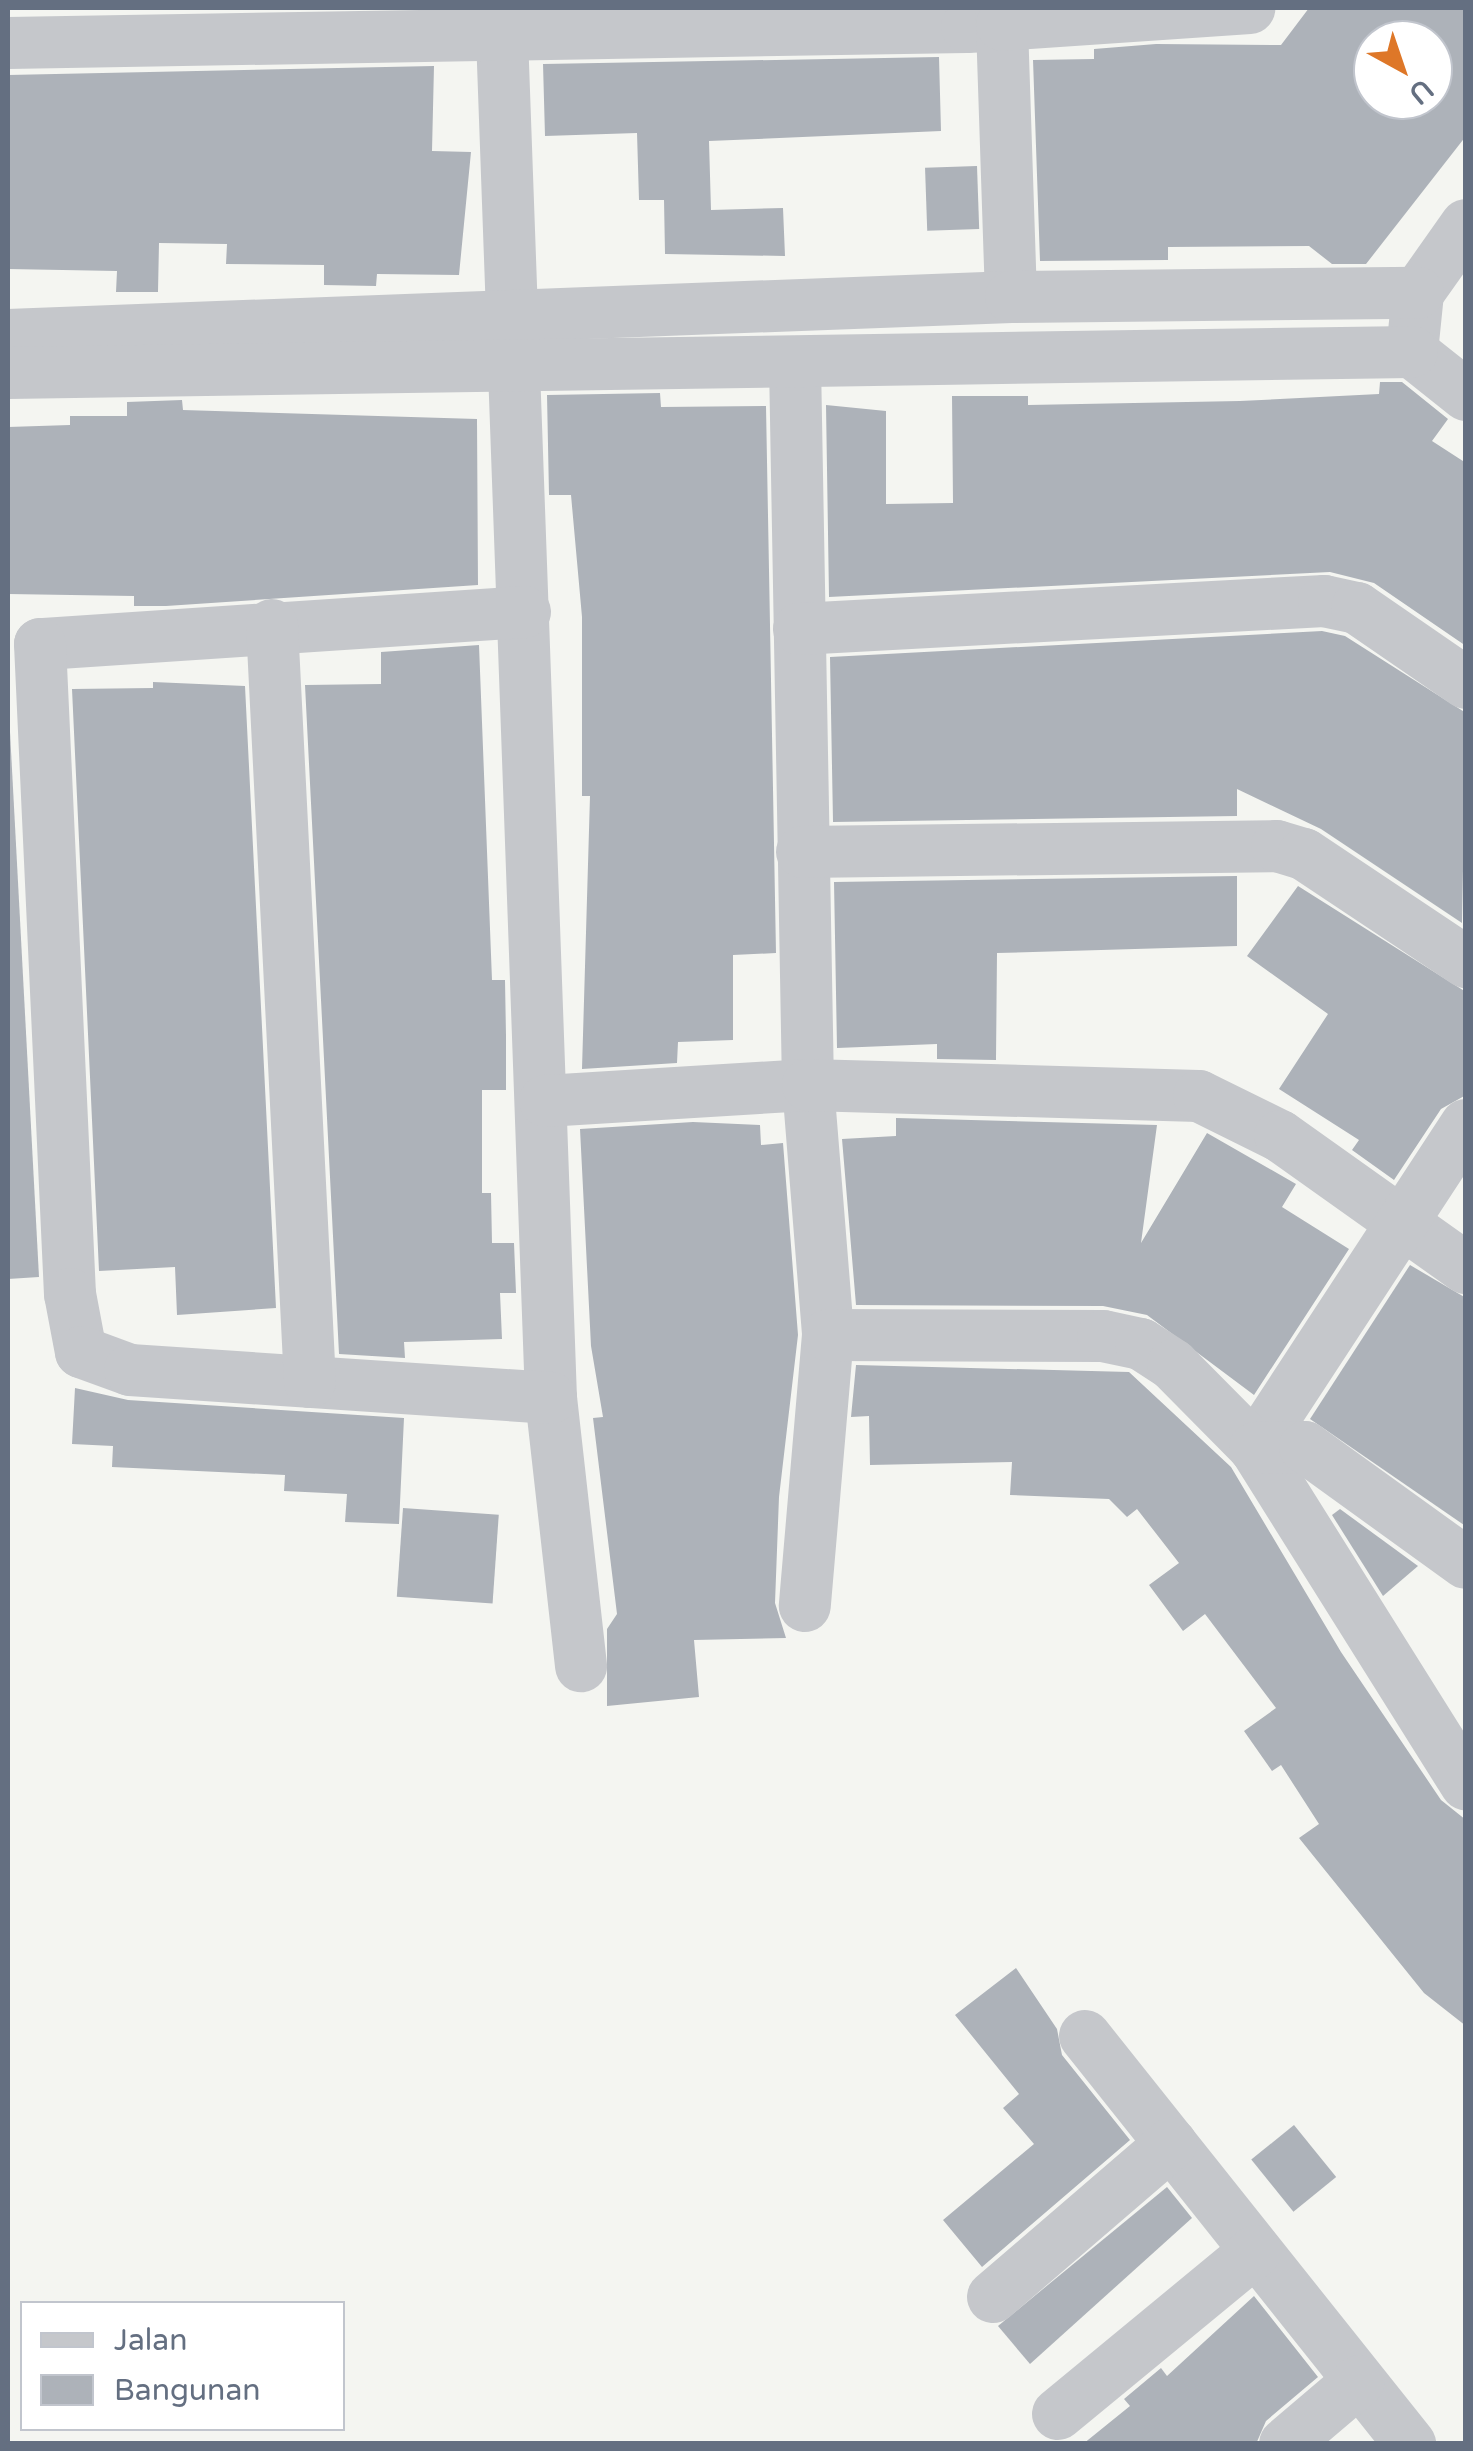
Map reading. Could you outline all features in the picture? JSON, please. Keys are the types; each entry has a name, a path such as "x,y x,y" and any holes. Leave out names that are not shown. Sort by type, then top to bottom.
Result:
{"street":[{"path":"8,8 8,44 245,24 763,20 1249,8"},
{"path":"1001,16 1011,297"},
{"path":"501,23 545,1101 551,1398 581,1666"},
{"path":"1412,352 1418,293 1466,225"},
{"path":"8,373 513,343 711,309 1011,297 1418,293"},
{"path":"711,309 716,363"},
{"path":"8,335 513,343 716,363 1412,352 1466,395"},
{"path":"795,362 808,1085 828,1335 805,1606"},
{"path":"799,629 1324,601 1357,608 1466,683"},
{"path":"524,612 272,625 40,644 75,1342 97,1362 310,1382 551,1398"},
{"path":"272,625 310,1382"},
{"path":"802,852 1277,846 1304,854 1466,962"},
{"path":"545,1101 808,1085 1200,1096 1280,1136 1466,1268"},
{"path":"1255,1448 1466,1126"},
{"path":"828,1335 1102,1336 1141,1344 1173,1364 1255,1448 1466,1784"},
{"path":"1255,1448 1305,1447 1466,1563"},
{"path":"1085,2036 1410,2444"},
{"path":"993,2297 1171,2144"},
{"path":"1058,2414 1256,2251"},
{"path":"1286,2444 1359,2380"}],"building":[{"path":"1309,8 1466,8 1466,136 1366,264 1332,264 1309,246 1168,247 1168,260 1040,261 1033,60 1094,59 1094,49 1156,44 1281,45"},
{"path":"939,57 941,131 709,141 711,210 783,208 785,256 665,254 664,200 639,200 637,133 545,136 543,64"},
{"path":"434,66 432,151 471,152 459,275 377,274 376,286 324,285 324,265 226,264 227,244 159,243 158,292 116,292 117,271 8,269 8,75"},
{"path":"977,166 979,229 927,231 925,168"},
{"path":"1380,382 1402,382 1448,419 1432,441 1466,463 1466,646 1374,583 1330,572 829,597 826,405 886,411 886,504 953,503 952,396 1028,396 1028,405 1240,401 1379,394"},
{"path":"660,393 661,407 766,406 776,953 733,955 733,1040 678,1042 677,1063 582,1069 590,796 582,796 582,617 571,495 549,495 547,395"},
{"path":"182,400 183,410 477,419 478,585 166,606 134,606 134,596 8,594 8,427 70,425 70,416 127,416 127,402"},
{"path":"1322,631 1345,636 1466,713 1462,923 1321,829 1237,789 1237,816 833,822 830,657"},
{"path":"479,645 492,980 505,980 506,1036 506,1090 482,1090 482,1193 491,1193 492,1243 514,1243 516,1293 500,1293 502,1339 404,1342 405,1358 339,1354 305,685 381,684 381,652"},
{"path":"153,682 245,686 276,1308 177,1315 175,1267 99,1271 72,689 153,688"},
{"path":"8,694 39,1277 8,1279"},
{"path":"1237,876 1237,946 997,953 996,1060 937,1059 937,1044 837,1048 834,882"},
{"path":"1298,886 1466,992 1466,1095 1441,1109 1394,1180 1352,1150 1359,1140 1279,1089 1328,1014 1247,956"},
{"path":"896,1118 1157,1125 1141,1243 1207,1133 1296,1184 1282,1207 1349,1249 1254,1395 1147,1315 1103,1306 856,1305 842,1139 896,1136"},
{"path":"693,1122 760,1125 761,1145 783,1143 798,1335 779,1497 775,1603 786,1638 694,1640 699,1697 607,1706 607,1629 617,1614 593,1418 603,1417 591,1346 580,1129"},
{"path":"1410,1265 1466,1298 1464,1525 1310,1419"},
{"path":"856,1365 1129,1372 1231,1467 1341,1652 1441,1800 1466,1820 1466,2026 1424,1993 1299,1838 1319,1824 1281,1765 1272,1771 1244,1731 1276,1708 1205,1614 1183,1631 1149,1585 1179,1563 1137,1509 1127,1517 1109,1499 1010,1495 1012,1462 870,1465 869,1416 851,1417"},
{"path":"75,1388 128,1400 404,1418 399,1524 345,1522 347,1494 284,1491 285,1475 112,1467 113,1446 72,1444"},
{"path":"403,1508 499,1515 493,1603 397,1597"},
{"path":"1340,1509 1418,1566 1383,1596 1332,1515"},
{"path":"1016,1968 1057,2029 1062,2055 1130,2140 982,2267 943,2220 1034,2144 1003,2108 1019,2094 955,2015"},
{"path":"1294,2125 1336,2177 1293,2212 1251,2160"},
{"path":"1167,2187 1192,2218 1030,2364 998,2326"},
{"path":"1254,2296 1318,2377 1266,2421 1256,2444 1083,2444 1130,2406 1124,2399 1161,2368 1167,2376"}]}
